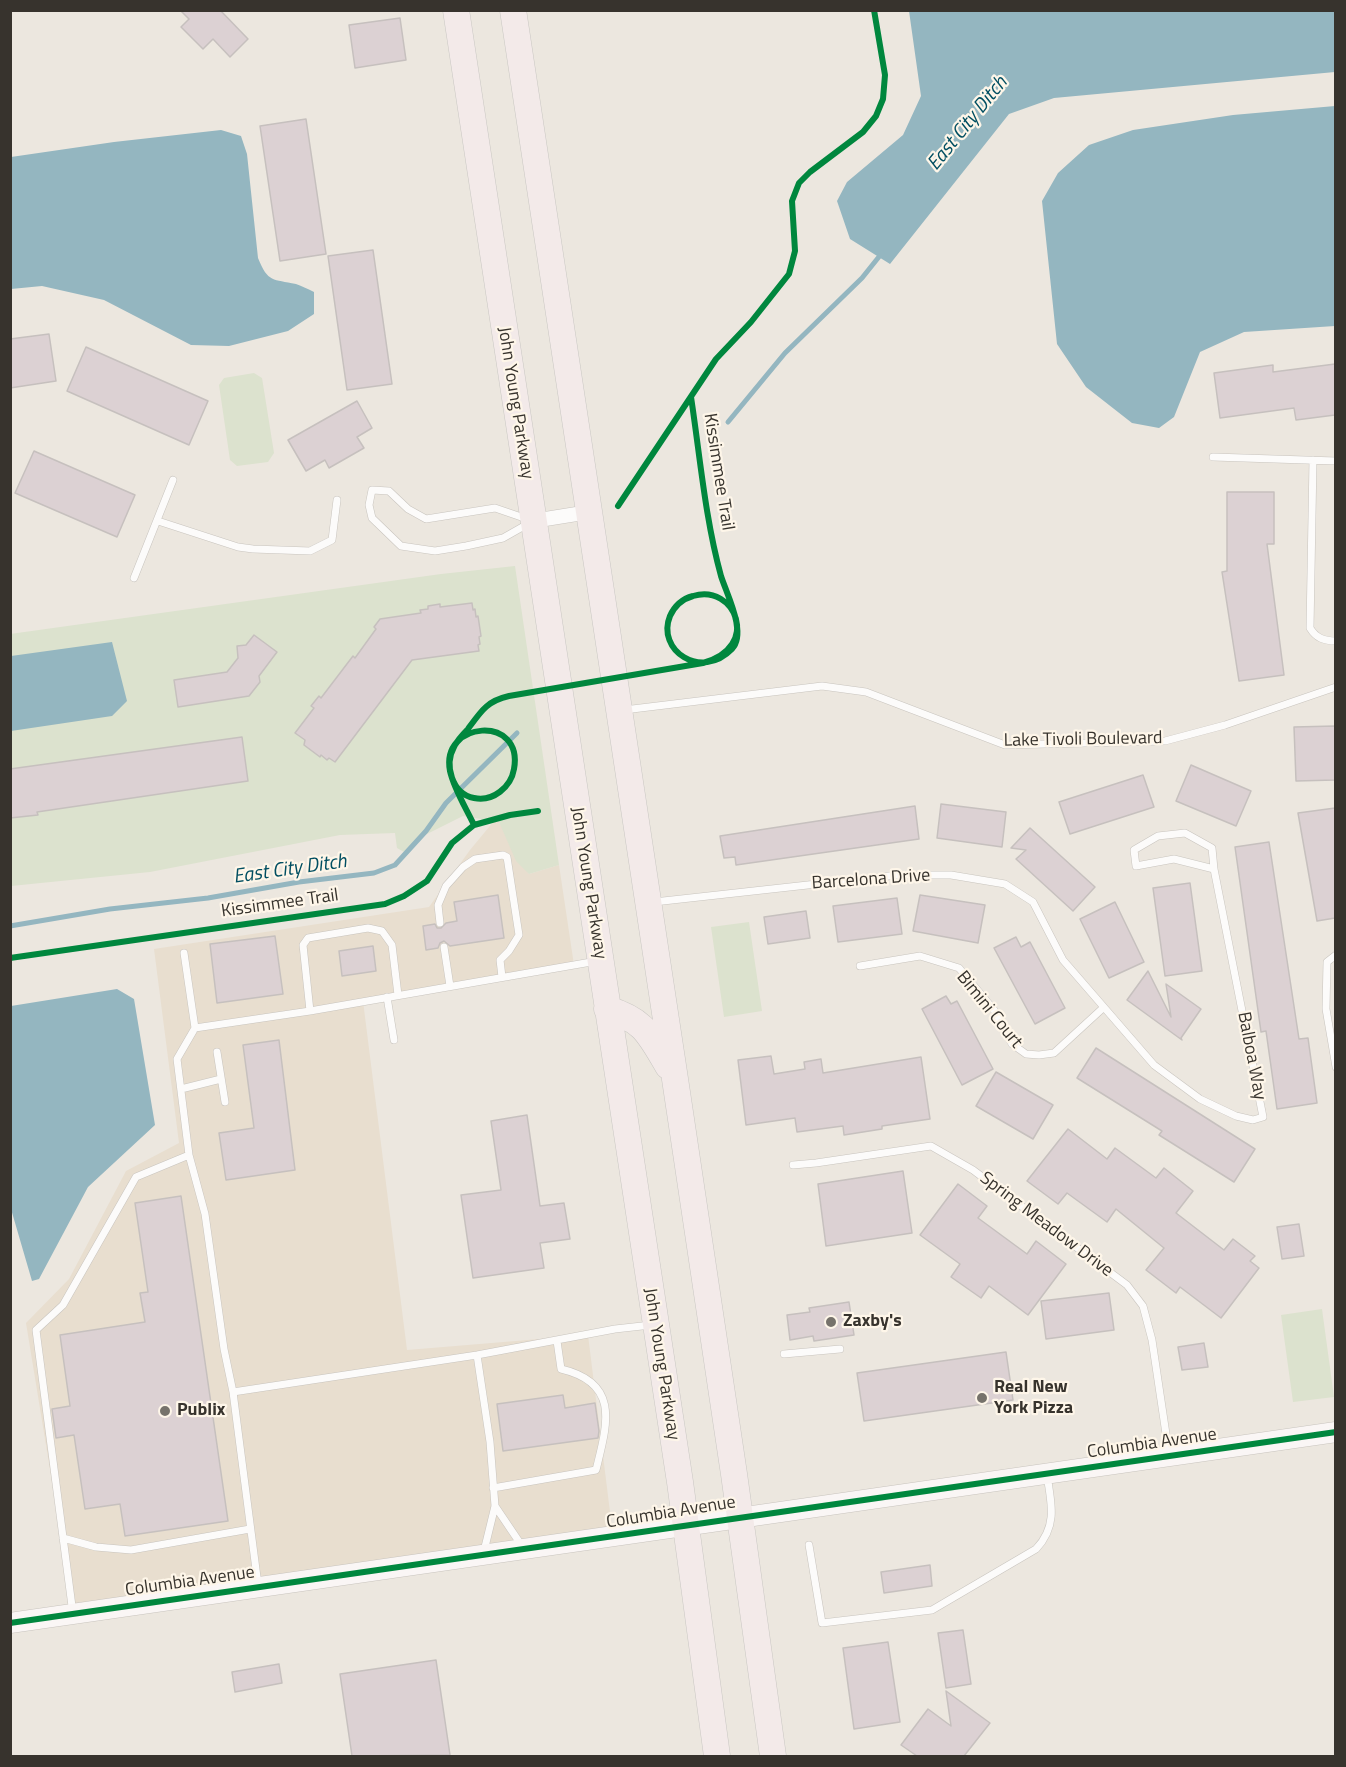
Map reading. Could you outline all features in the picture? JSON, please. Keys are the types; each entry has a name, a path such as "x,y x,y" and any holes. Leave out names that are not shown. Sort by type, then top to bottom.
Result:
{"highway":[{"name":"John Young Parkway","path":"456,10 686,1527 717,1756"},
{"path":"513,10 675,1079 773,1756"},
{"path":"607,1009 628,1016 648,1032 675,1079"},
{"path":"713,1723 732,1756"}],"street":[{"path":"533,520 589,512"},
{"name":"Columbia Avenue","path":"10,1623 1335,1432"}],"lane":[{"path":"1213,457 1335,461"},
{"path":"1312,460 1310,628 1321,639 1335,641"},
{"path":"134,578 173,480"},
{"path":"372,490 389,491 408,509 426,519 495,508 533,520 503,538 435,551 401,546 372,518 369,505 372,490"},
{"path":"158,521 238,547 310,551 332,540 337,500"},
{"name":"Lake Tivoli Boulevard","path":"618,710 822,686 866,692 1005,745 1165,741 1225,725 1335,687"},
{"path":"1185,833 1212,848 1214,869 1173,859 1136,866 1134,850 1158,836 1185,833"},
{"path":"440,923 438,904 446,886 463,867 475,859 503,855 507,857 519,935 500,960 502,977"},
{"name":"Balboa Way","path":"1104,1008 1154,1065 1200,1099 1236,1116 1253,1120 1263,1117 1214,869"},
{"name":"Barcelona Drive","path":"648,903 898,875 951,875 1005,884 1033,902 1064,960 1104,1008"},
{"path":"310,1011 303,945 308,938 368,928 382,931 392,945 399,995"},
{"path":"444,947 450,986"},
{"path":"184,953 195,1028 177,1059 189,1155 205,1214 259,1587"},
{"path":"1335,955 1327,962 1326,1009 1335,1067"},
{"name":"Bimini Court","path":"860,966 920,956 959,968 994,1010 1012,1044 1026,1054 1054,1053 1104,1008"},
{"path":"195,1028 310,1011 600,961"},
{"path":"387,997 394,1040"},
{"path":"217,1052 225,1102"},
{"path":"181,1089 221,1079"},
{"name":"Spring Meadow Drive","path":"793,1165 931,1146 973,1170 1126,1284 1143,1306 1152,1340 1169,1456"},
{"path":"73,1614 36,1330 63,1305 136,1177 189,1155"},
{"path":"232,1392 477,1355 615,1329 655,1324"},
{"path":"493,1488 596,1470 606,1428 603,1396 591,1380 575,1372 561,1369 557,1341"},
{"path":"784,1354 840,1349"},
{"path":"477,1355 490,1442 495,1506 482,1555"},
{"path":"809,1545 822,1623 932,1610 1036,1549 1045,1540 1051,1520 1047,1474"},
{"path":"495,1506 524,1549"},
{"path":"63,1538 96,1547 131,1550 250,1529"}],"shaded area":[{"path":"494,821 499,822 529,874 559,865 574,965 363,1001 407,1350 588,1335 612,1528 72,1604 26,1323 69,1279 126,1171 179,1143 154,949 429,907"}],"green space":[{"path":"254,373 262,378 274,453 268,462 237,466 230,460 219,385 224,378"},
{"path":"515,566 559,865 529,874 516,861 499,822 463,816 425,835 406,853 397,848 395,833 340,835 150,872 11,886 10,634 441,574"},
{"path":"749,922 762,1011 724,1017 711,927"},
{"path":"1322,1309 1334,1397 1293,1402 1281,1315"}],"water":[{"path":"909,11 1335,11 1335,72 1054,98 1009,114 890,264 850,239 837,201 847,182 903,135 921,96"},
{"path":"1335,106 1335,326 1244,332 1200,352 1174,417 1159,428 1132,423 1086,387 1057,344 1042,201 1058,173 1089,145 1133,130 1233,115"},
{"path":"221,130 241,136 247,154 258,258 265,272 272,278 296,284 314,292 314,314 288,331 229,346 191,345 104,300 42,286 11,289 11,157"},
{"path":"112,642 127,701 112,716 11,731 11,656"},
{"path":"117,989 134,999 155,1125 88,1187 39,1279 32,1281 11,1209 11,1006"}],"building":[{"path":"180,10 220,10 248,39 230,57 213,39 203,49 181,27 189,19"},
{"path":"400,18 406,60 355,68 349,25"},
{"path":"306,119 326,254 280,261 260,126"},
{"path":"373,250 392,384 347,390 328,256"},
{"path":"49,334 56,381 10,388 10,339"},
{"path":"86,347 208,401 189,445 67,391"},
{"path":"1335,364 1335,415 1296,420 1294,408 1220,418 1214,373 1273,365 1273,372"},
{"path":"357,401 372,428 357,437 364,448 329,468 325,460 306,471 288,440"},
{"path":"34,451 135,495 117,537 15,493"},
{"path":"1227,492 1274,492 1274,544 1267,544 1284,675 1239,681 1222,572 1227,571"},
{"path":"472,603 476,617 478,616 481,636 479,637 479,651 412,660 335,762 321,755 320,757 304,745 305,740 295,733 314,708 311,706 319,696 321,698 353,656 355,658 376,629 374,627 380,619 421,613 420,610 428,609 428,606 440,604 440,607"},
{"path":"254,635 277,652 259,676 260,682 249,696 178,707 174,680 227,672 238,658 237,646 246,645"},
{"path":"1335,726 1335,780 1296,781 1294,727"},
{"path":"242,737 248,781 10,818 10,769"},
{"path":"1191,765 1251,791 1236,826 1176,801"},
{"path":"1143,775 1154,807 1070,834 1059,802"},
{"path":"941,804 1006,812 1002,847 937,838"},
{"path":"915,806 919,839 736,865 735,857 724,858 720,836"},
{"path":"1335,808 1335,918 1317,921 1298,813"},
{"path":"1030,828 1095,887 1073,911 1016,859 1026,850 1011,848"},
{"path":"1269,842 1299,1039 1308,1038 1317,1103 1277,1109 1266,1031 1261,1032 1235,847"},
{"path":"1190,883 1202,971 1165,976 1153,888"},
{"path":"498,895 504,938 450,946 444,941 438,948 426,950 423,926 435,924 437,928 441,928 446,923 457,921 454,902"},
{"path":"920,895 985,905 978,943 913,931"},
{"path":"897,898 902,934 838,942 833,906"},
{"path":"1115,902 1144,962 1109,978 1080,919"},
{"path":"806,911 810,938 768,944 764,917"},
{"path":"275,936 283,994 217,1003 210,944"},
{"path":"1016,937 1021,947 1030,942 1065,1008 1035,1024 994,948"},
{"path":"373,946 376,971 342,976 339,951"},
{"path":"1148,971 1171,1017 1166,984 1201,1009 1181,1038 1182,1040 1127,1000"},
{"path":"946,996 951,1004 957,1001 993,1069 962,1085 922,1009"},
{"path":"279,1040 295,1170 226,1180 219,1133 254,1128 243,1045"},
{"path":"1096,1048 1255,1149 1234,1182 1159,1135 1162,1131 1077,1078"},
{"path":"771,1056 774,1074 805,1069 804,1062 821,1059 823,1073 921,1057 930,1119 882,1126 882,1129 844,1135 843,1126 797,1132 795,1118 746,1125 738,1060"},
{"path":"996,1072 1053,1105 1033,1139 976,1106"},
{"path":"527,1115 540,1206 564,1203 570,1239 540,1243 544,1268 473,1278 461,1195 501,1190 491,1121"},
{"path":"1068,1129 1107,1159 1115,1148 1156,1178 1164,1168 1193,1191 1176,1213 1224,1250 1233,1239 1255,1256 1250,1261 1259,1268 1221,1318 1180,1287 1176,1293 1146,1270 1164,1248 1116,1209 1107,1222 1067,1193 1058,1204 1027,1181"},
{"path":"903,1171 912,1233 826,1246 818,1184"},
{"path":"958,1184 987,1206 978,1218 1027,1254 1036,1241 1066,1264 1028,1315 989,1286 981,1298 951,1277 960,1264 920,1235"},
{"path":"181,1196 228,1521 125,1536 120,1504 85,1509 74,1435 56,1438 52,1409 70,1406 60,1335 145,1322 140,1293 148,1292 135,1203"},
{"path":"1299,1224 1304,1256 1282,1259 1277,1227"},
{"path":"1109,1293 1114,1330 1046,1339 1041,1301"},
{"path":"849,1302 854,1335 814,1341 813,1336 790,1340 787,1315 810,1312 809,1308"},
{"path":"1204,1343 1208,1367 1182,1370 1178,1347"},
{"path":"1006,1352 1013,1400 864,1421 857,1373"},
{"path":"563,1395 565,1408 595,1403 598,1438 503,1451 497,1404"},
{"path":"930,1565 932,1586 884,1593 881,1572"},
{"path":"963,1630 971,1684 946,1688 938,1633"},
{"path":"888,1642 900,1722 854,1729 843,1648"},
{"path":"436,1660 450,1755 352,1756 340,1674"},
{"path":"279,1664 282,1683 235,1692 232,1672"},
{"path":"946,1691 990,1723 964,1756 917,1756 901,1745 928,1709 951,1726"}],"waterway":[{"name":"East City Ditch","path":"728,422 785,353 862,278 882,253"},
{"name":"East City Ditch","path":"10,926 110,909 208,898 299,882 374,873 395,865 426,831 446,803 517,733"}],"cycle path":[{"path":"618,506 716,359 751,322 789,274 795,251 792,201 799,183 863,132 876,116 883,99 885,75 874,10"},
{"name":"Kissimmee Trail","path":"474,825 457,792 452,778 450,771 450,754 457,742 468,734 482,731 496,732 507,739 514,751 514,769 509,782 500,792 488,798 474,798 460,791 455,785 452,778 450,770 450,762 451,754 454,747 455,744 490,704 509,696 703,663 721,655 732,644 737,631 736,619 730,607 721,599 708,594 693,596 679,603 670,616 667,628 669,640 675,650 695,662 707,662 720,658 732,649 736,642 737,634 737,624 734,614 721,576 711,532 691,397"},
{"name":"Kissimmee Trail","path":"10,958 385,904 404,896 427,881 452,843 474,825 510,815 538,811"},
{"path":"10,1623 1336,1432"}],"place":[{"name":"Zaxby's","path":"831,1322"},
{"name":"Real New York Pizza","path":"982,1398"},
{"name":"Publix","path":"165,1411"}]}
